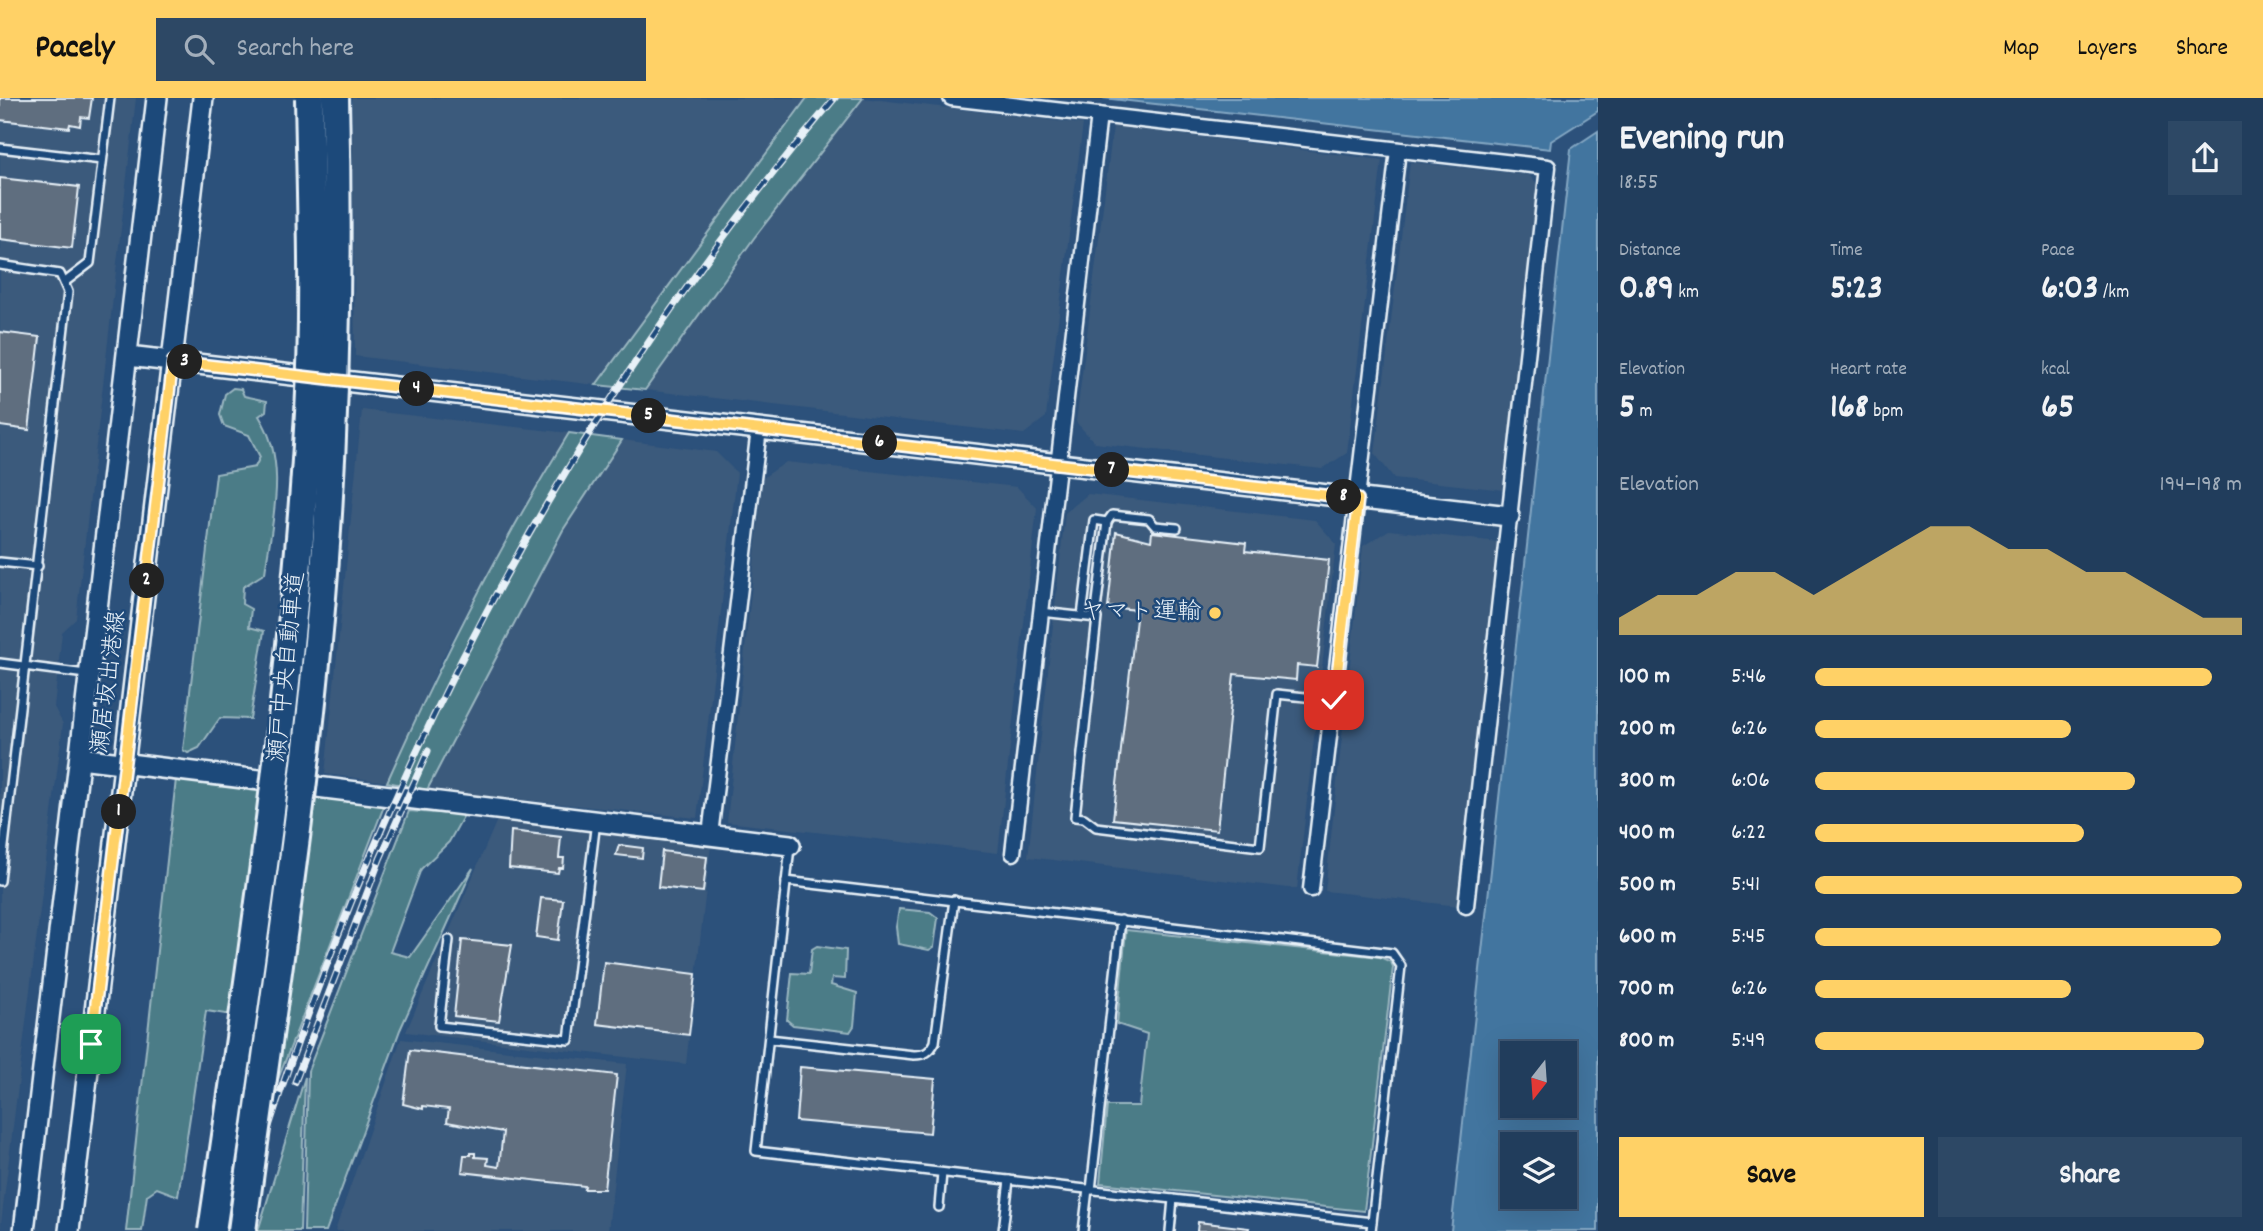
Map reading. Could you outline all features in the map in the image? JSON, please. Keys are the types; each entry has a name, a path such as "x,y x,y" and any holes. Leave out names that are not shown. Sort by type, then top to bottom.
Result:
{"highway":[{"name":"瀬戸中央自動車道","path":"212,1231 277,770 298,572 309,410 312,246 309,98"},
{"name":"瀬戸中央自動車道","path":"242,1231 306,746 324,574 334,415 339,243 335,98"}],"main road":[{"name":"瀬居坂出港線","path":"24,1231 158,98"},
{"name":"瀬居坂出港線","path":"69,1231 203,98"},
{"path":"128,356 1509,516"},
{"path":"80,758 790,845"}],"street":[{"path":"951,98 1548,167 1466,906"},
{"path":"1013,853 1099,115"},
{"path":"1311,889 1398,150"},
{"path":"710,835 759,429"}],"lane":[{"path":"65,282 90,263 110,98"},
{"path":"0,148 102,160"},
{"path":"0,265 60,274 65,282 68,305 0,881"},
{"path":"1177,528 1155,526 1149,519 1112,515 1107,522 1075,817 1084,818 1096,827 1260,847 1277,694 1334,700"},
{"path":"1082,616 1094,520 1107,522"},
{"path":"0,562 38,566"},
{"path":"1041,612 1095,618"},
{"path":"0,663 89,674"},
{"path":"449,940 439,1026 569,1040 596,821"},
{"path":"790,845 756,1151 1372,1222"},
{"path":"786,881 1387,951 1397,956 1401,966 1371,1231"},
{"path":"769,1038 914,1055 923,1055 931,1050 935,1042 954,901"},
{"path":"1083,1231 1121,920"},
{"path":"939,1207 942,1173"},
{"path":"1003,1231 1009,1180"},
{"path":"1170,1231 1173,1199"}],"shaded area":[{"path":"0,98 136,98 76,619 62,632 54,707 63,724 0,1231"},
{"path":"352,98 807,98 596,385 355,356"},
{"path":"863,98 1083,124 1046,417 1024,434 645,390 754,238"},
{"path":"1103,98 1598,98 1598,111 1551,141 1550,149"},
{"path":"1113,126 1382,160 1347,453 1322,469 1095,443 1076,422"},
{"path":"1598,131 1598,1231 1451,1231 1571,149"},
{"path":"1410,162 1529,175 1539,187 1504,490 1394,478 1375,454"},
{"path":"362,410 569,433 522,510 442,659 387,782 325,774"},
{"path":"622,440 716,452 737,473 697,818 427,790 563,530"},
{"path":"786,462 1017,487 1037,508 998,853 727,822 763,478"},
{"path":"1088,494 1315,520 1336,544 1297,889 1028,857 1065,513"},
{"path":"1389,530 1499,542 1459,906 1325,891 1363,546"},
{"path":"497,820 711,845 686,1064 406,1032"},
{"path":"401,1039 627,1064 608,1231 335,1231"}],"green space":[{"path":"807,98 863,98 754,238 645,390 596,385"},
{"path":"233,388 241,389 244,396 267,401 266,411 259,416 274,453 276,493 265,573 243,587 242,604 251,609 249,627 264,631 250,719 220,718 199,748 188,753 183,750 216,474 255,467 260,457 249,435 224,426 220,415 225,394"},
{"path":"569,433 622,440 563,530 427,790 387,782 472,604"},
{"path":"176,779 384,806 265,1113 278,1022 206,1011 178,1196 157,1188 147,1195 142,1231 126,1231"},
{"path":"409,811 464,815 449,842 421,869 390,952 410,957 473,868 400,1030 326,1231 304,1231 308,1071"},
{"path":"899,909 930,912 938,918 934,947 929,950 898,944 896,927"},
{"path":"1126,930 1380,957 1391,962 1393,967 1364,1211 1100,1183 1107,1106 1139,1106 1147,1034 1117,1024"},
{"path":"817,946 846,950 845,979 832,978 831,985 857,993 854,1026 850,1032 793,1025 787,1020 792,973 809,974 812,949"},
{"path":"305,1077 300,1231 258,1231"}],"building":[{"path":"0,98 92,98 89,118 81,117 80,126 70,124 69,128 0,120"},
{"path":"0,178 79,187 72,248 0,239"},
{"path":"0,332 40,337 29,430 0,426"},
{"path":"1116,532 1151,541 1152,532 1246,543 1245,551 1329,560 1317,667 1297,665 1296,680 1234,674 1217,830 1113,819 1137,610 1108,607"},
{"path":"511,831 561,837 559,858 564,858 563,868 559,868 558,873 509,868"},
{"path":"619,845 643,848 642,858 616,855"},
{"path":"662,851 707,857 703,892 658,887"},
{"path":"541,898 563,900 558,940 536,937"},
{"path":"462,940 512,945 499,1021 454,1016"},
{"path":"604,962 696,974 689,1035 597,1024"},
{"path":"410,1050 617,1075 604,1189 584,1189 585,1186 462,1172 464,1155 471,1153 475,1153 475,1157 488,1158 487,1165 499,1167 503,1132 447,1122 449,1109 423,1106 423,1109 403,1104"},
{"path":"800,1067 935,1079 930,1133 796,1121"},
{"path":"1198,1222 1249,1228 1248,1231 1197,1231"}],"railway":[{"path":"240,1231 269,1126 331,954 429,725 485,614 546,505 612,398 682,295 756,194 835,98"},
{"path":"295,1082 380,859 428,751"}],"place":[{"name":"ヤマト運輸","path":"1215,613"}],"route":[{"path":"91,1044 173,361 1358,499 1334,700"}]}
